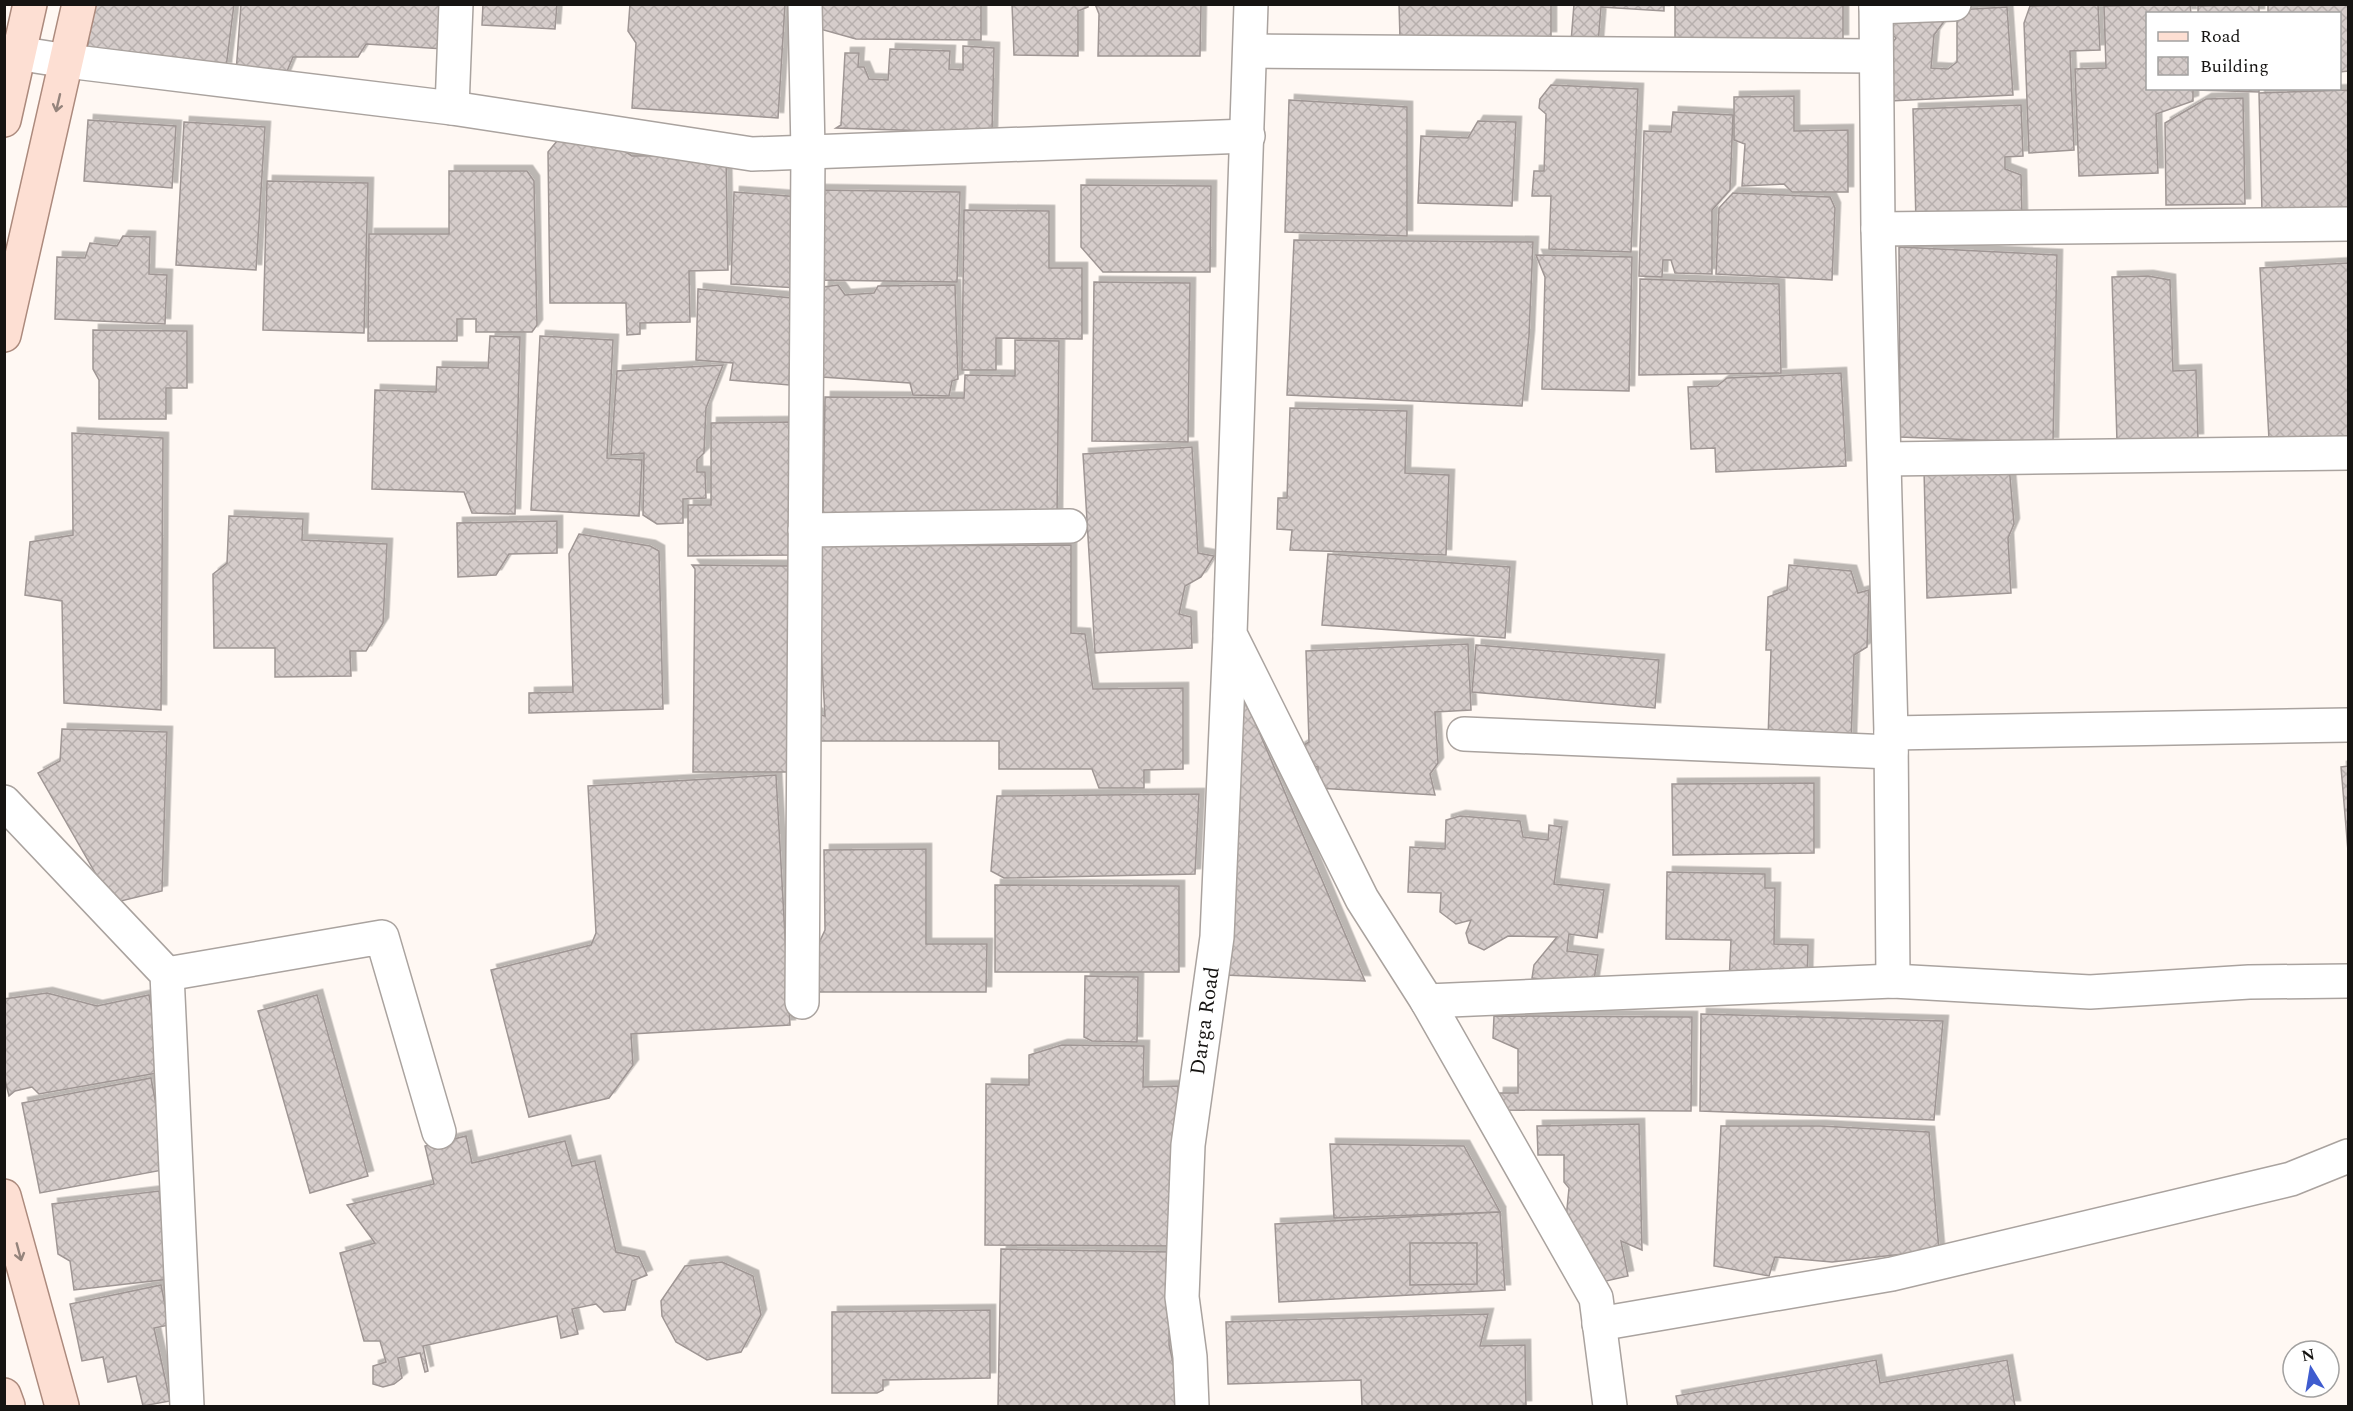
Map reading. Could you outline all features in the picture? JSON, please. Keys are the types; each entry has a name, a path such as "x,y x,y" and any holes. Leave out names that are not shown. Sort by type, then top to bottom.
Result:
{"main road":[{"path":"4,120 12,51 30,4"},
{"path":"4,335 68,61 79,4"},
{"path":"4,1196 62,1407"},
{"path":"4,1395 8,1407"}],"street":[{"path":"452,108 456,4"},
{"path":"802,1002 808,152 805,4"},
{"name":"Darga Road","path":"1192,1407 1191,1357 1182,1297 1188,1145 1217,937 1230,634 1251,4"},
{"path":"1893,981 1891,742 1878,229 1876,6 1954,4"},
{"path":"12,51 68,61 452,108 752,154 1248,136"},
{"path":"1250,51 1875,56"},
{"path":"1878,229 2349,224"},
{"path":"1885,459 2349,453"},
{"path":"805,530 1070,526"},
{"path":"1230,634 1362,899 1427,1001 1596,1298 1610,1407"},
{"path":"1464,734 1891,742 2349,725"},
{"path":"4,802 167,974 187,1407"},
{"path":"167,974 382,937 440,1132"},
{"path":"1427,1001 1893,981 2090,992 2250,982 2349,981"},
{"path":"1599,1324 1892,1274 2291,1179 2349,1156"}],"building":[{"path":"93,4 234,4 226,68 87,51"},
{"path":"241,4 447,4 444,49 366,44 358,57 293,57 285,76 236,73"},
{"path":"483,4 557,4 555,29 482,25"},
{"path":"630,4 785,4 778,118 632,108 636,43 628,31"},
{"path":"820,4 981,4 981,40 856,39 820,29"},
{"path":"1012,4 1088,4 1088,7 1078,11 1078,56 1014,55"},
{"path":"1095,4 1201,4 1200,56 1098,56 1099,14"},
{"path":"1399,4 1551,4 1551,37 1400,38"},
{"path":"1574,4 1664,4 1664,11 1601,7 1598,44 1571,42"},
{"path":"1675,4 1843,4 1843,40 1675,40"},
{"path":"2098,4 2100,50 2070,51 2074,150 2029,153 2024,23 2030,6"},
{"path":"2190,4 2191,12 2146,12 2146,90 2193,90 2193,101 2156,114 2158,173 2079,176 2075,69 2106,68 2104,6"},
{"path":"2259,4 2259,12 2198,12 2198,6"},
{"path":"2348,4 2348,71 2341,72 2341,12 2268,12 2268,5"},
{"path":"2007,7 2013,95 1890,101 1887,50 1896,38 1889,32 1888,14 1945,20 1934,35 1931,68 1948,69 1957,62 1957,10"},
{"path":"963,46 994,48 992,133 836,128 841,125 845,53 859,53 858,67 864,67 869,79 888,80 890,49 950,51 949,69 963,70"},
{"path":"1551,85 1638,89 1631,252 1549,249 1551,196 1532,196 1534,171 1544,171 1546,114 1539,108 1540,99"},
{"path":"2196,90 2259,90 2259,92"},
{"path":"2348,90 2348,209 2262,212 2259,93"},
{"path":"1794,96 1794,131 1848,130 1848,192 1792,192 1784,184 1742,186 1745,144 1734,140 1734,97"},
{"path":"2243,98 2245,204 2166,205 2165,123 2206,99"},
{"path":"1289,100 1407,107 1407,236 1285,232"},
{"path":"2021,105 2023,156 2005,157 2005,169 2021,175 2022,218 1916,222 1913,109"},
{"path":"1673,112 1733,115 1730,190 1712,210 1712,274 1675,273 1671,260 1663,260 1662,277 1639,276 1644,131 1671,132"},
{"path":"88,120 176,126 172,188 84,181"},
{"path":"1478,121 1516,122 1512,206 1418,203 1421,136 1468,138"},
{"path":"184,122 265,127 256,270 176,265"},
{"path":"557,141 618,147 632,156 726,155 728,270 689,271 690,322 640,323 640,334 627,335 626,303 550,303 548,152"},
{"path":"449,171 527,171 534,181 537,325 532,332 476,332 476,319 457,319 457,341 368,341 369,234 449,234"},
{"path":"267,181 368,183 364,333 263,330"},
{"path":"1081,185 1211,186 1210,272 1103,272 1081,247"},
{"path":"817,190 960,192 957,282 815,280"},
{"path":"734,192 801,197 799,288 731,284"},
{"path":"1733,193 1830,197 1835,208 1832,280 1716,274 1719,208"},
{"path":"964,210 1049,211 1049,268 1082,268 1082,339 996,338 996,370 962,370"},
{"path":"123,236 150,237 149,274 167,275 165,324 55,319 57,257 85,258 90,243 117,246"},
{"path":"1294,240 1533,242 1529,336 1522,406 1287,395"},
{"path":"1899,247 2057,255 2053,443 1900,437"},
{"path":"1536,255 1632,257 1629,391 1542,389 1545,277"},
{"path":"2348,263 2348,436 2269,440 2260,268"},
{"path":"2148,276 2170,280 2173,371 2196,370 2198,439 2117,442 2112,277"},
{"path":"1640,279 1779,284 1781,373 1639,375"},
{"path":"1094,282 1190,283 1188,442 1092,441"},
{"path":"838,285 845,295 874,293 878,286 955,285 958,379 952,381 949,396 913,395 910,383 822,377 823,287"},
{"path":"698,289 792,298 789,385 730,380 733,363 696,360"},
{"path":"93,330 187,331 187,388 166,388 166,419 99,419 99,380 93,369"},
{"path":"490,336 520,337 515,514 472,513 464,492 372,489 375,390 436,392 437,367 488,368"},
{"path":"540,336 613,340 607,458 642,460 639,516 531,510"},
{"path":"1015,340 1059,341 1057,520 823,514 825,397 964,398 965,375 1015,376"},
{"path":"723,365 706,408 704,453 697,460 697,472 705,472 706,498 683,499 683,523 657,524 643,515 644,453 611,455 617,371"},
{"path":"1841,373 1846,466 1716,472 1715,448 1691,449 1688,387 1717,386 1727,378"},
{"path":"1290,408 1407,411 1405,473 1449,475 1446,555 1290,550 1292,530 1277,529 1278,498 1287,498"},
{"path":"789,422 793,430 794,555 688,556 688,505 711,505 711,423"},
{"path":"72,433 163,438 161,710 64,703 62,601 25,595 30,542 73,535"},
{"path":"1192,447 1198,553 1214,556 1201,577 1185,586 1179,614 1191,617 1192,648 1095,653 1083,454"},
{"path":"2009,465 2014,524 2008,538 2011,593 1927,598 1924,469"},
{"path":"229,516 303,519 302,540 387,544 383,623 366,651 350,651 351,676 275,677 275,648 214,648 213,574 227,563"},
{"path":"557,521 557,553 509,554 496,575 458,577 457,523"},
{"path":"579,534 650,546 659,551 663,709 529,713 529,693 573,692 569,554"},
{"path":"1071,545 1071,633 1085,634 1093,689 1183,688 1183,769 1144,770 1144,788 1099,788 1092,769 999,769 999,741 814,741 814,713 825,716 815,546"},
{"path":"1328,554 1510,567 1505,638 1322,625"},
{"path":"692,565 791,566 789,772 693,772 695,569"},
{"path":"1789,565 1851,571 1858,593 1869,590 1867,647 1854,655 1851,742 1768,739 1771,650 1766,650 1768,597 1787,590"},
{"path":"1468,644 1471,710 1435,712 1438,763 1430,774 1435,795 1317,788 1318,767 1302,765 1299,748 1309,742 1306,651"},
{"path":"1476,645 1659,660 1655,708 1472,692"},
{"path":"1246,701 1365,981 1224,975 1236,705"},
{"path":"62,729 167,732 162,891 121,901 101,883 38,773 60,761"},
{"path":"2348,766 2348,851 2341,767"},
{"path":"776,775 790,1025 631,1034 633,1065 609,1098 529,1117 491,970 591,945 596,933 588,786"},
{"path":"1814,783 1814,853 1673,855 1672,784"},
{"path":"1199,794 1195,874 1004,878 991,871 997,796"},
{"path":"1460,816 1520,821 1523,837 1548,840 1549,825 1562,827 1554,884 1604,890 1597,938 1569,934 1567,951 1598,955 1593,986 1532,978 1534,965 1557,937 1508,936 1484,950 1469,943 1466,933 1471,920 1456,924 1440,912 1441,893 1408,892 1410,847 1445,849 1446,820"},
{"path":"926,849 926,944 987,944 986,992 819,992 819,943 825,930 824,850"},
{"path":"1667,872 1765,874 1765,888 1775,888 1774,944 1808,945 1807,983 1729,983 1731,940 1666,939"},
{"path":"995,885 1179,886 1179,972 995,972"},
{"path":"1085,976 1138,977 1137,1042 1092,1041 1084,1037"},
{"path":"47,993 97,1006 149,995 163,1072 39,1094 32,1087 15,1091 9,1096 4,1076 4,999"},
{"path":"317,995 368,1176 310,1193 258,1011"},
{"path":"1701,1014 1943,1021 1934,1120 1700,1111"},
{"path":"1494,1016 1692,1017 1691,1111 1497,1110 1498,1093 1518,1093 1518,1049 1493,1038"},
{"path":"1062,1045 1144,1046 1143,1087 1178,1086 1177,1246 985,1245 986,1084 1029,1085 1029,1055"},
{"path":"151,1078 168,1169 40,1193 22,1103"},
{"path":"1639,1124 1642,1250 1621,1241 1628,1276 1602,1282 1566,1219 1569,1188 1564,1182 1564,1155 1538,1155 1537,1126"},
{"path":"1721,1126 1821,1126 1929,1132 1939,1250 1832,1262 1775,1257 1769,1276 1714,1266"},
{"path":"466,1136 472,1163 565,1141 572,1166 595,1161 616,1252 639,1257 647,1275 632,1281 625,1310 604,1312 596,1304 572,1309 578,1334 561,1338 557,1316 423,1346 428,1371 425,1372 420,1353 398,1358 402,1378 394,1384 383,1387 373,1384 373,1366 386,1362 380,1341 364,1341 340,1253 375,1243 347,1205 434,1184 425,1146"},
{"path":"1330,1144 1464,1146 1500,1212 1334,1218"},
{"path":"159,1191 170,1279 74,1290 70,1261 58,1254 52,1204"},
{"path":"1500,1212 1505,1290 1279,1302 1275,1224"},
{"path":"1410,1243 1477,1243 1477,1284 1410,1285"},
{"path":"1001,1249 1171,1252 1169,1345 1183,1406 998,1406"},
{"path":"722,1262 753,1276 761,1315 741,1352 707,1360 676,1342 662,1316 661,1301 685,1266"},
{"path":"161,1285 169,1325 154,1328 170,1401 143,1406 136,1376 108,1382 103,1357 82,1361 70,1304"},
{"path":"990,1310 990,1378 883,1380 883,1390 877,1393 832,1393 832,1312"},
{"path":"1488,1314 1480,1346 1525,1345 1526,1406 1362,1406 1361,1380 1228,1384 1226,1322"},
{"path":"1876,1360 1880,1383 2007,1360 2015,1406 1678,1406 1676,1396"}]}
